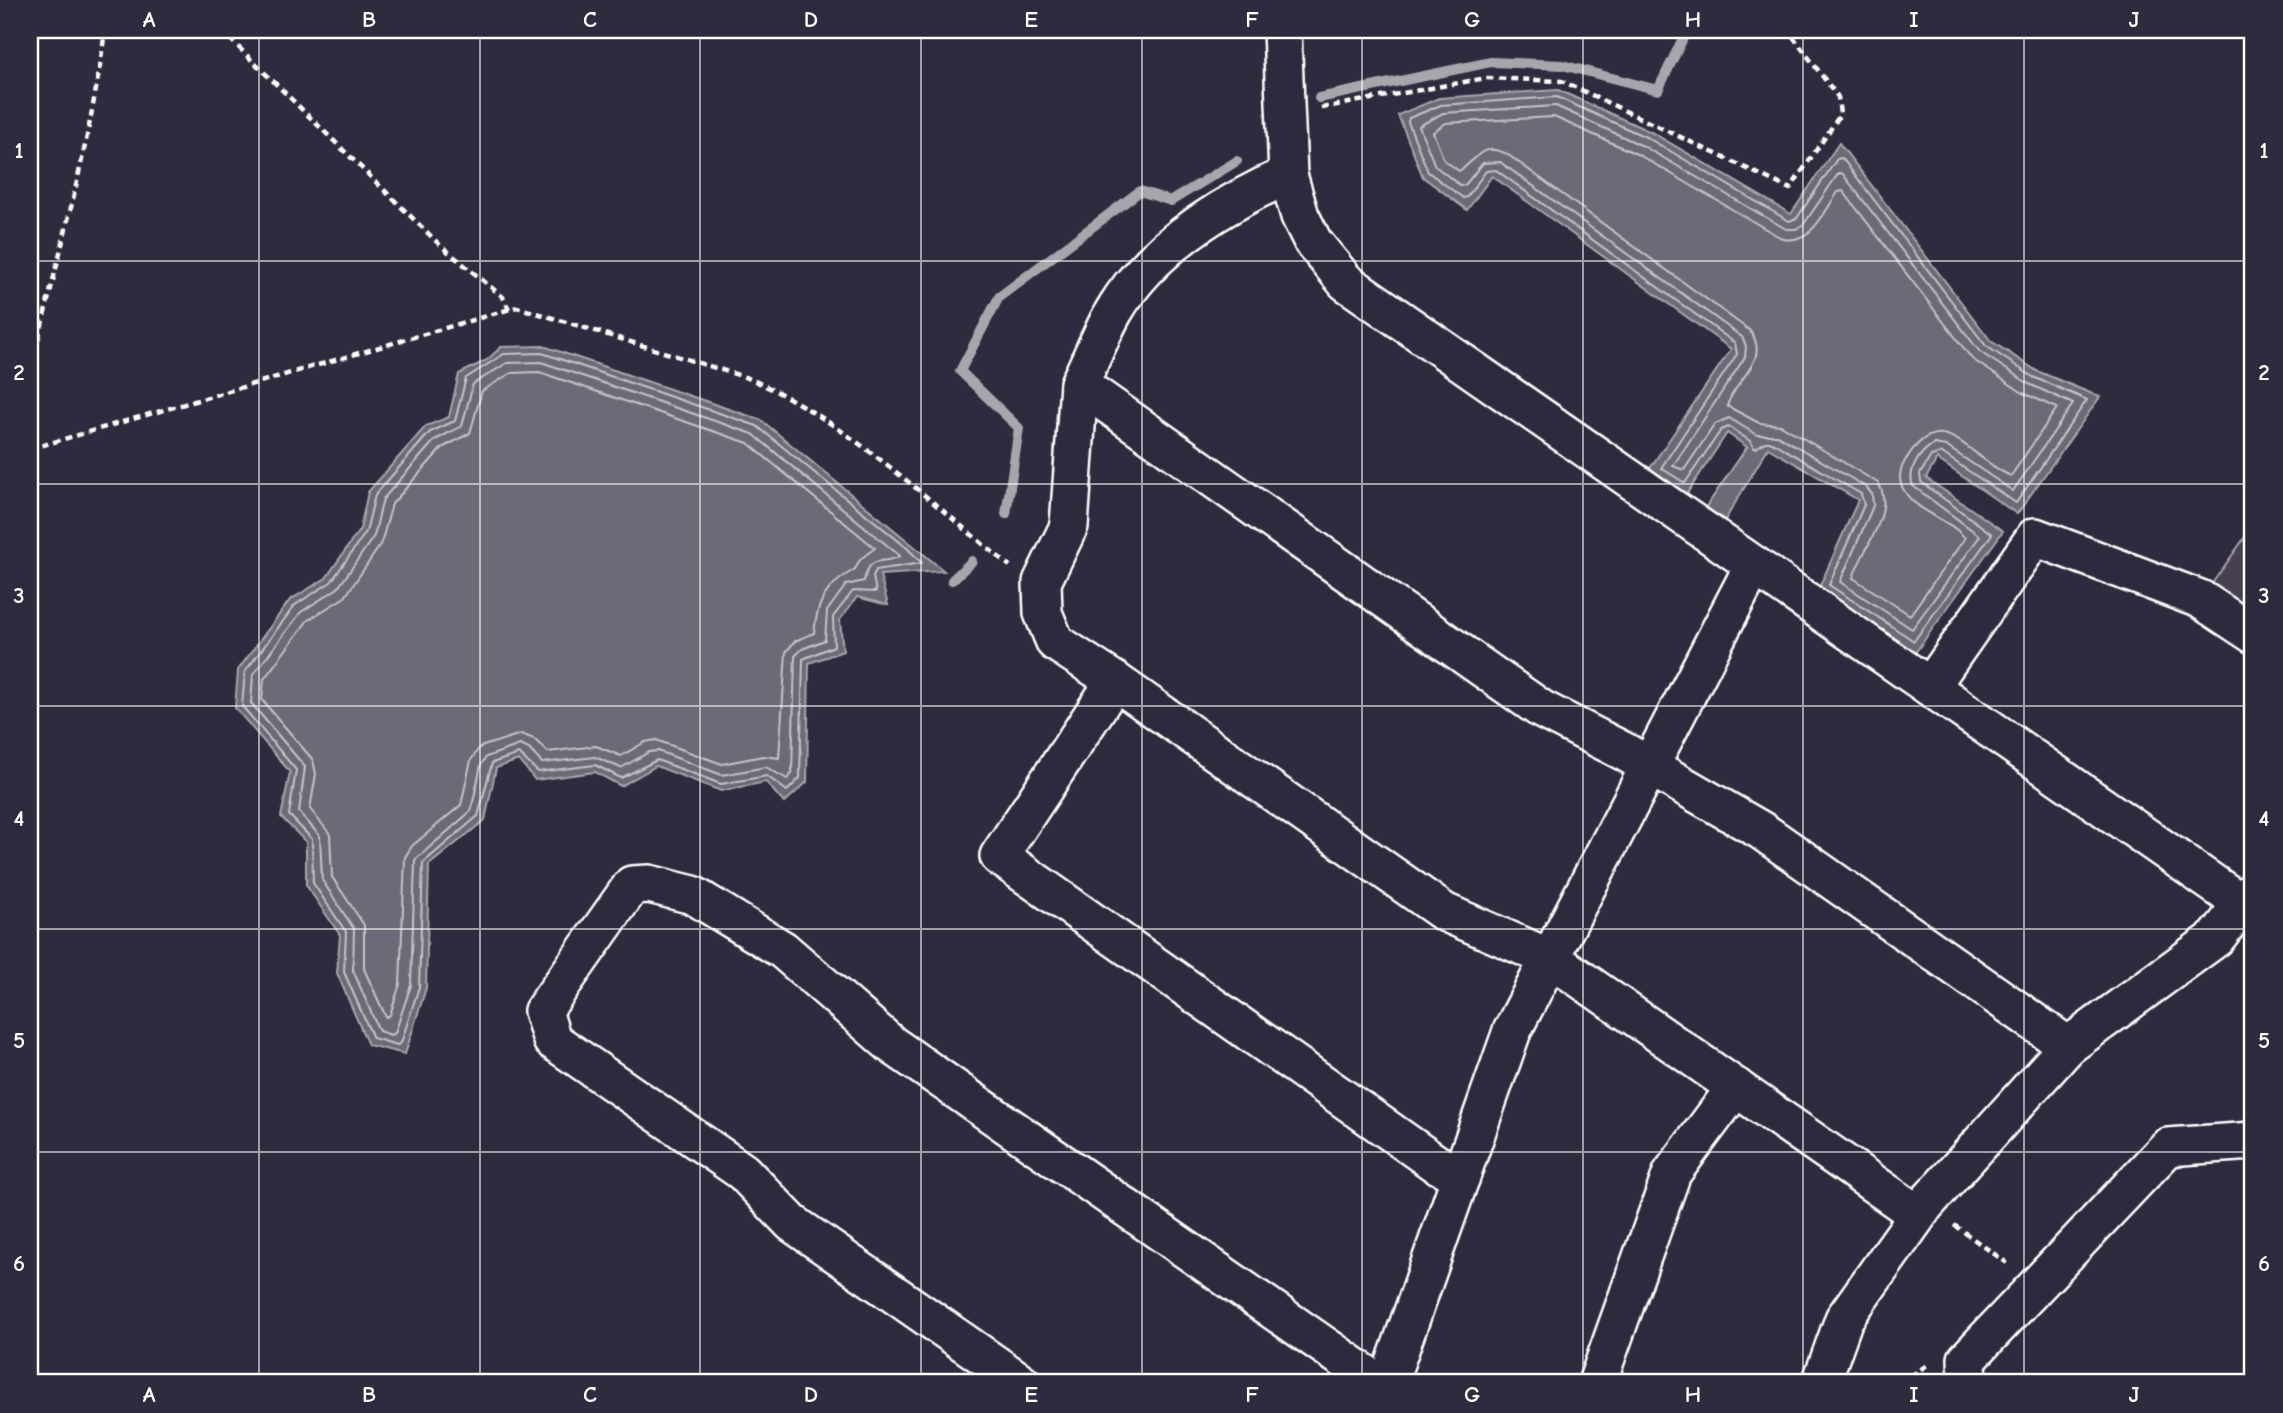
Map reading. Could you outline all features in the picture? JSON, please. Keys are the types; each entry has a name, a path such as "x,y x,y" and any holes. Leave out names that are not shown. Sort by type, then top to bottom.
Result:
{"street":[{"path":"1282,30 1288,121 1288,175 1300,216 1313,242 1346,282 1930,687 2249,898 2216,938 2068,1046 1921,1209 1844,1319 1821,1383"},
{"path":"1288,175 1250,192 1157,256 1114,310 1079,384 1069,526 1042,582 1043,612 1055,642 1115,681 1444,912 1552,959 1736,1087 1921,1209"},
{"path":"1079,384 1541,709 1651,767 1762,831 2068,1046"},
{"path":"1930,687 2035,537 2200,598 2253,634"},
{"path":"1388,1383 1512,1031 1552,959 1754,565"},
{"path":"1115,681 999,856 1435,1163 1461,1177"},
{"path":"1022,1383 792,1223 743,1172 552,1040 543,1011 632,886 649,884 692,895 783,950 892,1045 1378,1383"},
{"path":"1597,1383 1672,1173 1736,1087"},
{"path":"1968,1383 1967,1359 2168,1147 2253,1142"}],"path":[{"path":"30,374 65,238 98,84 105,30"},
{"path":"221,30 440,245 503,297 509,309"},
{"path":"1288,121 1329,105 1486,78 1562,81 1790,189 1840,115 1839,97 1787,30"},
{"path":"30,449 517,307 748,378 779,391 823,417 1013,568 1042,582"},
{"path":"1921,1209 2008,1264"}],"shaded area":[{"path":"2253,526 2253,614 2211,585"}],"water":[{"path":"1558,90 1651,132 1791,214 1839,143 1991,341 2037,371 2100,397 2017,514 1937,459 1926,478 2003,531 1915,653 1819,588 1858,500 1768,448 1725,520 1706,507 1747,447 1727,433 1686,495 1650,468 1731,349 1492,176 1467,210 1423,177 1398,115 1439,98"},
{"path":"543,346 761,420 944,571 880,575 888,605 857,597 840,620 843,651 809,663 807,782 784,803 766,782 721,791 656,766 621,786 595,772 535,780 519,760 496,768 485,820 429,865 426,988 405,1054 368,1045 337,973 340,935 306,885 306,842 281,817 290,772 235,708 238,670 290,600 326,578 360,529 368,492 426,426 449,417 459,374 487,360 501,347"}],"waterway":[{"path":"1319,98 1491,62 1562,65 1658,90 1687,30"},
{"path":"1006,514 1019,428 960,371 999,297 1140,191 1171,201 1237,161"},
{"path":"952,580 972,561"}]}
